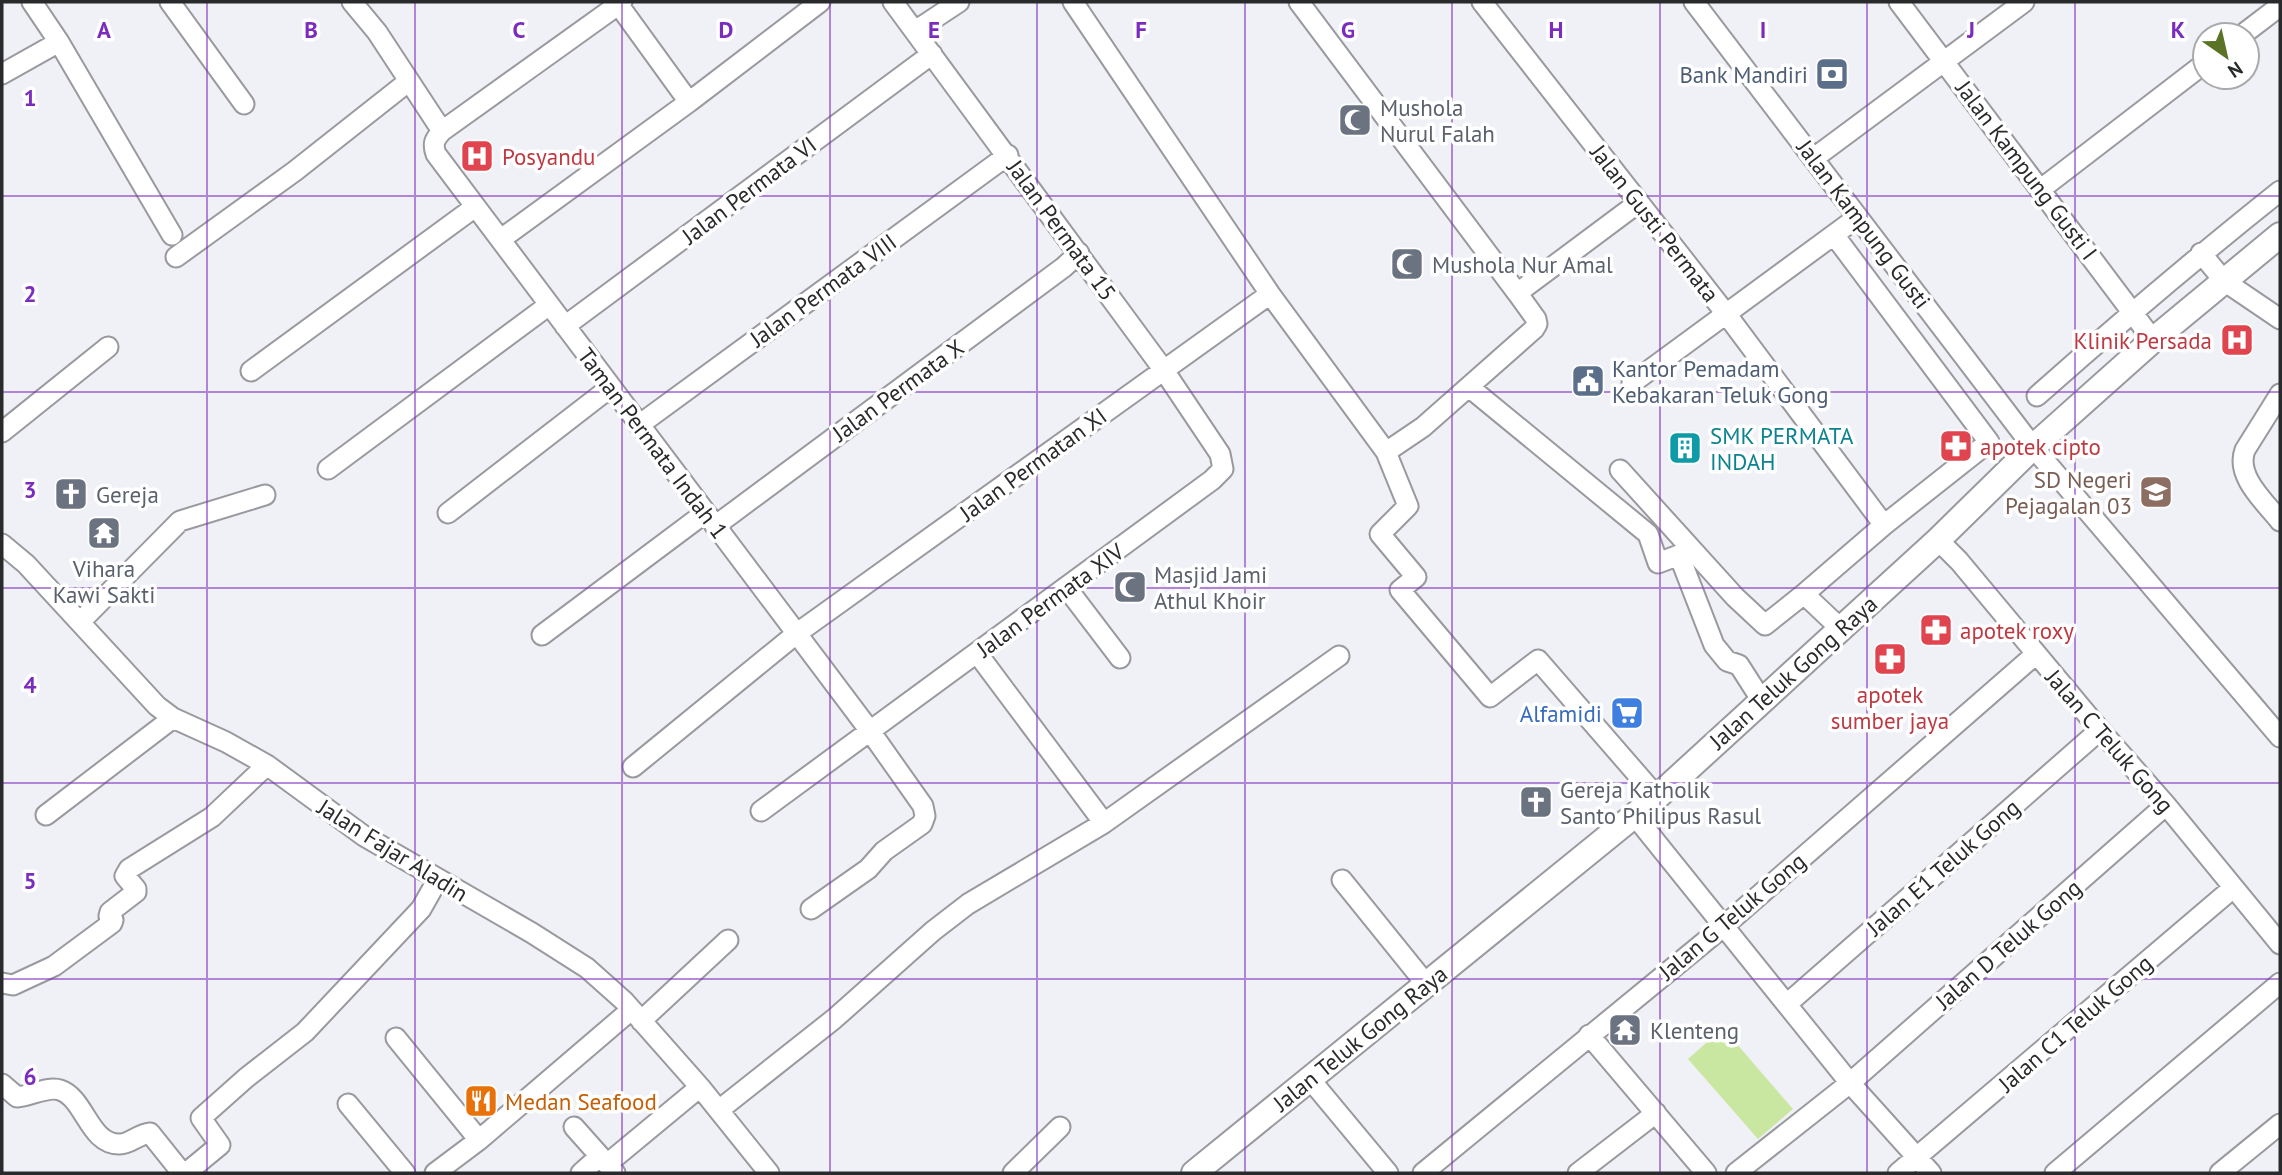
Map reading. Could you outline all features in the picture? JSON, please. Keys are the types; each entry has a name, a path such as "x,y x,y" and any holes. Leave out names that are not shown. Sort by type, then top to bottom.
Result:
{"main road":[{"name":"Jalan Teluk Gong Raya","path":"1194,1173 1657,797 1938,540 2034,447 2153,340 2280,234"}],"street":[{"path":"32,2 59,42 172,234"},
{"path":"170,2 244,104"},
{"path":"352,2 376,32 442,131 620,3 689,102"},
{"path":"500,239 689,102 820,2"},
{"name":"Jalan Permata 15","path":"893,2 1163,369 1220,454 1223,463"},
{"path":"915,31 959,2"},
{"path":"1073,2 1270,294 1386,452 1408,506 1380,534 1416,577 1400,590 1490,697 1538,660 1657,797"},
{"path":"1299,2 1518,294 1537,324 1423,427 1386,452"},
{"name":"Jalan Gusti Permata","path":"1482,2 1727,315 1858,217"},
{"name":"Jalan Kampung Gusti","path":"1694,2 2034,447 2279,733"},
{"name":"Jalan Kampung Gusti I","path":"1899,2 2153,340"},
{"path":"1814,158 2024,2"},
{"path":"2260,21 2280,6"},
{"path":"2,74 59,42"},
{"name":"Jalan Permata VI","path":"565,326 932,54"},
{"path":"2041,189 2191,74"},
{"path":"176,257 295,171 409,81"},
{"name":"Taman Permata Indah 1","path":"442,131 434,140 436,154 923,806 925,816 922,824 884,851 868,869 811,909"},
{"name":"Jalan Permata VIII","path":"639,425 1008,155"},
{"path":"2037,397 2201,253 2280,191"},
{"path":"1518,294 1639,202"},
{"path":"251,371 475,207"},
{"path":"1620,470 1761,624 1768,624 1884,525 1989,442 1834,235"},
{"name":"Jalan Permata X","path":"542,635 710,520 1064,267 1079,253"},
{"path":"2201,253 2224,281 2280,319"},
{"name":"Jalan Permatan XI","path":"633,767 796,634 1270,294"},
{"path":"328,469 549,305"},
{"path":"1632,383 1727,315 1884,525"},
{"path":"2,432 108,347"},
{"path":"448,513 611,387"},
{"path":"1469,387 1648,534 1658,564 1679,555 1714,645 1727,661 1739,666 1762,701"},
{"path":"2280,394 2241,460 2246,476 2280,521"},
{"path":"1968,414 1994,396"},
{"name":"Jalan Permata XIV","path":"761,811 1212,481 1223,469 1223,463"},
{"path":"80,622 180,521 265,495"},
{"name":"Jalan C Teluk Gong","path":"1938,540 1959,561 2166,805 2280,944"},
{"name":"Jalan Fajar Aladin","path":"2,544 26,564 157,706 173,718 264,763 344,823 532,933 603,981 700,1087 768,1173"},
{"path":"1066,587 1121,658"},
{"path":"1804,594 1841,629"},
{"path":"977,653 1104,823"},
{"name":"Jalan G Teluk Gong","path":"1423,1173 1724,926 2036,654"},
{"path":"719,1110 834,1018 933,931 968,904 1104,823 1339,656"},
{"path":"46,815 173,718"},
{"name":"Jalan E1 Teluk Gong","path":"1787,1004 2100,730"},
{"path":"173,829 264,763"},
{"path":"2,983 13,985 54,966 112,923 110,912 136,892 125,876 129,869 212,817 264,763"},
{"name":"Jalan D Teluk Gong","path":"1736,1173 1850,1083 2166,805"},
{"path":"1634,816 1850,1083 1931,1173"},
{"path":"2,1084 17,1097 53,1089 62,1091 70,1097 100,1136 112,1143 125,1143 141,1134 150,1133 184,1173 220,1145 201,1118 246,1078 305,1032 421,909 438,879"},
{"path":"1342,880 1426,984"},
{"name":"Jalan C1 Teluk Gong","path":"1917,1157 2233,888"},
{"path":"435,1173 728,940"},
{"path":"2054,1173 2280,983"},
{"path":"1589,1035 1706,1173"},
{"path":"396,1038 479,1140"},
{"path":"1309,1078 1388,1173"},
{"path":"581,1173 607,1164 700,1087"},
{"path":"348,1104 405,1173"},
{"path":"1578,1173 1656,1113"},
{"path":"2220,1173 2280,1124"},
{"path":"1013,1173 1060,1127"},
{"path":"574,1128 607,1164"},
{"path":"1898,1173 1917,1157"}],"green space":[{"path":"1723,1028 1793,1109 1758,1139 1688,1059"}],"place":[{"name":"Bank Mandiri","path":"1832,74"},
{"name":"Mushola Nurul Falah","path":"1355,120"},
{"name":"Posyandu","path":"477,156"},
{"name":"Mushola Nur Amal","path":"1407,264"},
{"name":"Klinik Persada","path":"2237,340"},
{"name":"Kantor Pemadam Kebakaran Teluk Gong","path":"1588,381"},
{"name":"apotek cipto","path":"1956,446"},
{"name":"SMK PERMATA INDAH","path":"1685,448"},
{"name":"SD Negeri Pejagalan 03","path":"2156,492"},
{"name":"Gereja","path":"71,494"},
{"name":"Vihara Kawi Sakti","path":"104,533"},
{"name":"Masjid Jami Athul Khoir","path":"1130,587"},
{"name":"apotek roxy","path":"1936,630"},
{"name":"apotek sumber jaya","path":"1890,659"},
{"name":"Alfamidi","path":"1627,713"},
{"name":"Gereja Katholik Santo Philipus Rasul","path":"1536,802"},
{"name":"Klenteng","path":"1625,1030"},
{"name":"Medan Seafood","path":"481,1101"}]}
